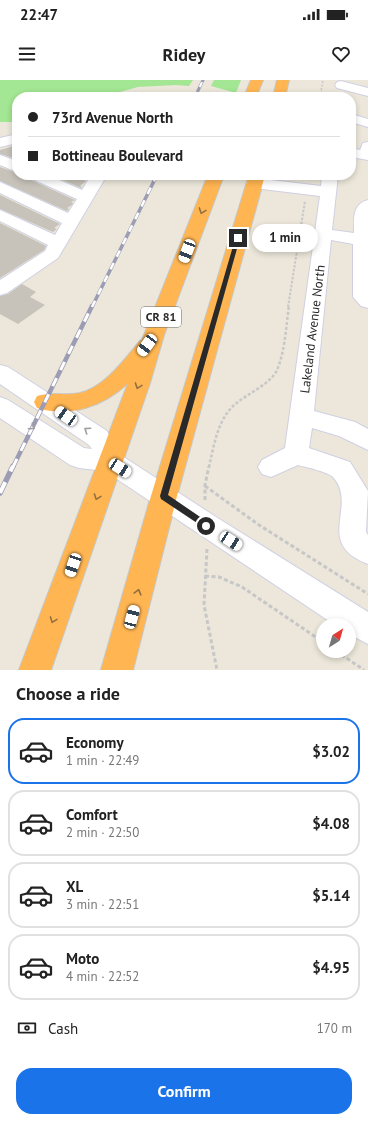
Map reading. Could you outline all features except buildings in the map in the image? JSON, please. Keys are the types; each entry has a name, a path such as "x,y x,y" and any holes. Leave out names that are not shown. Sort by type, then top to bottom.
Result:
{"highway":[{"path":"252,92 257,80"},
{"path":"279,92 283,80"},
{"name":"CR 81","path":"36,670 139,383 154,335 214,180"},
{"path":"117,670 164,496 256,180"},
{"path":"45,402 84,401 104,391 132,365 154,335"}],"street":[{"path":"340,87 368,92"},
{"path":"356,119 368,123"},
{"path":"356,130 368,133"},
{"path":"356,153 366,156 368,146"},
{"path":"0,159 12,165"},
{"path":"47,180 86,197"},
{"path":"0,289 52,254 86,197 92,180"},
{"path":"274,180 329,183"},
{"name":"Lakeland Avenue North","path":"296,454 302,416 329,183"},
{"path":"0,187 72,221"},
{"path":"368,205 363,211 365,241 363,297 368,302"},
{"path":"0,215 58,243"},
{"path":"323,234 365,241"},
{"path":"0,373 98,438 110,461"},
{"path":"0,406 79,458 110,461 164,496 206,526 368,629"},
{"path":"302,416 347,429 368,440"},
{"path":"271,467 296,454 341,469 355,491 352,535 362,547 368,551"}],"path":[{"path":"321,92 323,80"},
{"path":"253,391 266,382 275,373 280,361 304,207"},
{"path":"205,485 259,525 368,594"},
{"path":"205,576 219,577 242,586 316,637"},
{"path":"346,658 364,670"}],"green space":[{"path":"0,80 193,80 189,86 176,85 138,87 120,92 12,92 12,122 0,122"},
{"path":"214,80 241,80 236,92 211,86"}],"railway":[{"path":"197,92 203,80"},
{"path":"92,307 155,180"},
{"path":"13,467 92,306"},
{"path":"0,493 13,466"}],"route":[{"path":"206,526 164,496 238,238"}]}
